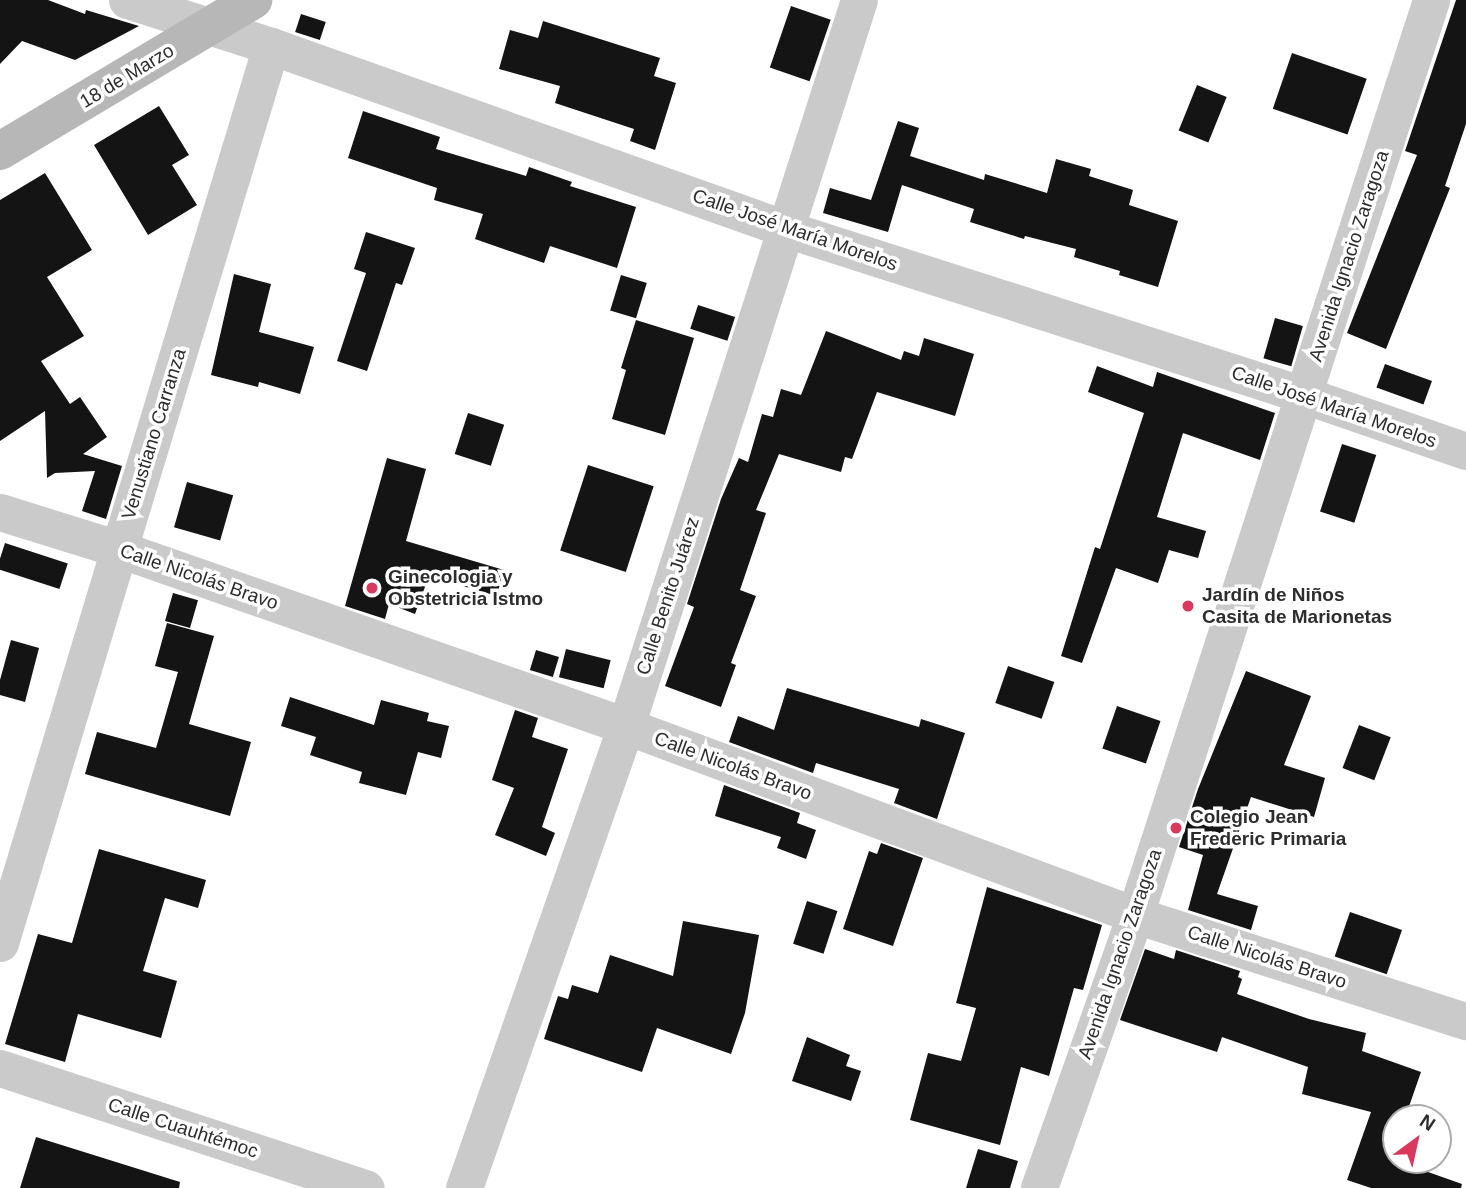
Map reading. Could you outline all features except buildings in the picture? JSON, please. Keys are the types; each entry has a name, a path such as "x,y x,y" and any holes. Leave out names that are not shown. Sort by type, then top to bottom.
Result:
{"main road":[{"name":"18 de Marzo","path":"0,151 253,0"}],"street":[{"name":"Calle José María Morelos","path":"127,0 271,46 786,229 1304,395 1466,451"},
{"name":"Calle Benito Juárez","path":"464,1188 626,726 859,0"},
{"name":"Avenida Ignacio Zaragoza","path":"1039,1188 1135,915 1431,0"},
{"name":"Venustiano Carranza","path":"0,943 271,46"},
{"name":"Calle Nicolás Bravo","path":"0,512 119,549 626,726 1135,915 1466,1021"},
{"name":"Calle Cuauhtémoc","path":"0,1068 366,1188"}],"place":[{"name":"Ginecologia y Obstetricia Istmo","path":"372,588"},
{"name":"Jardín de Niños Casita de Marionetas","path":"1188,606"},
{"name":"Colegio Jean Frederic Primaria","path":"1176,828"}]}
